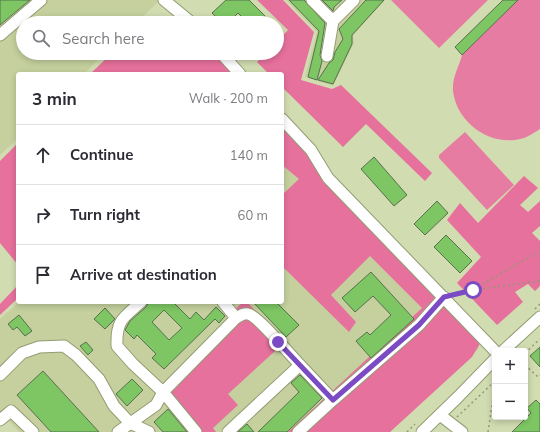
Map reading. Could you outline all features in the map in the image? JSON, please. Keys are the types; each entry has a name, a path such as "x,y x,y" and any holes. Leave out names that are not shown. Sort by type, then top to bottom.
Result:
{"street":[{"path":"22,16 41,0"},
{"path":"164,0 183,16"},
{"path":"312,0 332,21"},
{"path":"327,56 332,21 354,0"},
{"path":"0,35 16,21"},
{"path":"227,60 238,72"},
{"path":"284,121 311,150 328,178 493,348"},
{"path":"298,432 419,325 444,297"},
{"path":"139,304 122,319 117,332 117,346 162,392 196,432"},
{"path":"225,304 236,318"},
{"path":"118,432 156,405 162,392 236,318 243,314 250,314 261,323 333,400"},
{"path":"506,348 540,316"},
{"path":"0,375 22,353 39,347 64,346 76,355 99,378 114,406 130,423 149,432"},
{"path":"422,432 492,362"},
{"path":"228,432 300,365"},
{"path":"0,420 11,411 33,432"},
{"path":"440,415 462,432"}],"path":[{"path":"473,290 540,251"},
{"path":"444,297 473,290 540,281"},
{"path":"528,350 540,339"},
{"path":"528,368 538,377 540,376"},
{"path":"451,424 494,384"},
{"path":"488,432 495,384"}],"shaded area":[{"path":"0,0 160,0 143,16 16,16 16,60 98,60 86,72 16,72 16,140 0,155"},
{"path":"257,0 283,0 314,32 301,80 332,89 341,85 432,173 425,181 366,124 343,147 284,89 284,72 267,72 257,62 259,60 284,60 284,34 288,30 284,26 284,16 274,16"},
{"path":"286,0 385,0 353,36 354,43 333,86 305,77 317,32"},
{"path":"391,0 488,0 439,48"},
{"path":"503,0 540,0 540,129 524,138 512,140 500,140 478,131 461,114 453,91 455,77 462,55 455,47"},
{"path":"105,60 221,60 232,72 92,72"},
{"path":"284,128 481,342 472,357 390,432 288,432 422,308 370,256 331,295 356,322 349,332 284,268 284,193 299,179 284,167"},
{"path":"465,132 514,185 487,210 439,158 439,155"},
{"path":"16,145 16,263 0,243 0,161"},
{"path":"284,147 479,348 390,432 19,432 0,412 0,319 17,304 284,304"},
{"path":"524,176 538,188 520,205 528,212 540,201 540,226 532,233 540,241 540,286 535,291 528,284 515,292 523,302 497,325 457,283 481,257 447,220 460,203 478,223"},
{"path":"16,287 16,300 0,315 0,304"},
{"path":"241,304 249,304 278,335 275,351 228,394 238,405 213,428 216,432 186,432 196,423 161,385 233,318 230,314"}],"building":[{"path":"0,0 30,0 0,25"},
{"path":"226,0 249,0 265,16 241,16 238,13 235,16 215,16 212,13"},
{"path":"289,0 304,0 325,23 320,55 322,61 317,80 308,77 319,31"},
{"path":"322,0 342,0 334,7 333,11"},
{"path":"366,0 384,0 352,35 352,44 333,84 318,80 329,63 333,60 335,52 343,39 339,29"},
{"path":"503,0 518,0 462,55 455,47"},
{"path":"374,157 407,195 394,206 361,169"},
{"path":"437,201 448,213 425,235 414,224"},
{"path":"446,235 472,261 460,273 434,247"},
{"path":"371,272 414,319 371,358 356,341 367,332 370,335 391,315 373,296 355,312 342,298"},
{"path":"148,304 175,304 190,319 196,312 204,320 216,307 225,316 219,323 215,319 164,369 152,358 156,354 137,335 134,339 125,330 130,321","holes":["164,310 182,328 169,340 152,322"]},
{"path":"255,304 278,304 299,325 286,337"},
{"path":"105,308 115,319 105,329 94,319"},
{"path":"19,315 32,331 25,336 17,327 13,330 8,324"},
{"path":"86,342 93,350 88,355 80,346"},
{"path":"540,347 540,367 530,356"},
{"path":"43,371 99,432 51,432 17,395"},
{"path":"300,375 322,398 287,432 258,432 299,392 291,383"},
{"path":"132,379 143,390 127,406 116,394"},
{"path":"536,400 540,404 540,432 512,432 524,420 528,420 528,416 531,413 528,407"},
{"path":"168,409 187,432 163,432 154,422"},
{"path":"247,424 254,432 238,432"}],"route":[{"path":"278,342 333,400 419,325 444,297 473,290"}]}
